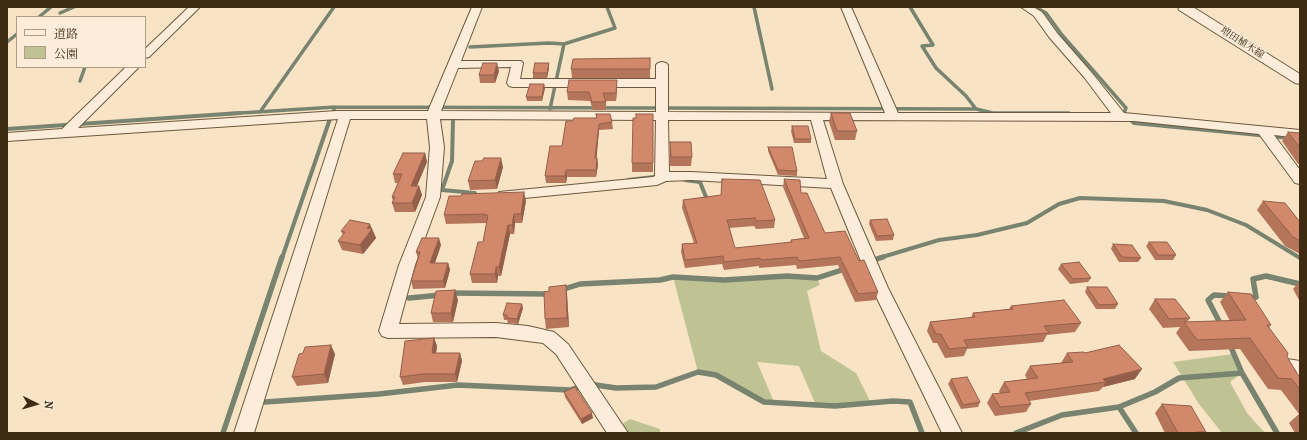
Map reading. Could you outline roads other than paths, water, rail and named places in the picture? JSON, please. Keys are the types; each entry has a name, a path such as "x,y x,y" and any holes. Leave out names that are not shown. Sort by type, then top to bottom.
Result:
{"street":[{"path":"146,54 195,7"},
{"path":"477,7 435,112 441,196 407,265 388,330 496,330 528,333 548,337 562,349 618,433"},
{"path":"846,7 891,111"},
{"path":"1026,7 1038,14 1053,36 1076,59 1122,116"},
{"name":"増田植木線","path":"1184,7 1300,80"},
{"path":"453,65 517,63 513,83 662,82"},
{"path":"659,179 663,111 662,65"},
{"path":"66,133 132,68"},
{"path":"7,137 337,115 435,112 663,111 816,117 891,111 1122,116 1267,134 1300,134"},
{"path":"244,433 337,115"},
{"path":"816,117 836,184 870,263 952,433"},
{"path":"1267,134 1300,180"},
{"path":"487,195 518,195 691,176 836,184"},
{"path":"1300,369 1286,367 1300,386"}],"waterway":[{"path":"40,16 51,7"},
{"path":"60,13 74,7"},
{"path":"260,112 334,7"},
{"path":"564,44 615,28 607,7"},
{"path":"754,7 772,89"},
{"path":"910,7 933,45 922,46 936,68 966,96 976,109"},
{"path":"1035,7 1046,13 1062,35 1126,108 1124,113"},
{"path":"7,42 16,35"},
{"path":"470,47 549,43 564,44"},
{"path":"550,108 564,44"},
{"path":"80,81 85,68"},
{"path":"260,112 335,107"},
{"path":"332,114 335,107"},
{"path":"335,107 550,108"},
{"path":"550,108 976,109"},
{"path":"976,109 993,113 1069,113"},
{"path":"231,114 260,112"},
{"path":"231,114 240,113"},
{"path":"282,258 332,113"},
{"path":"225,114 231,114"},
{"path":"7,129 231,114"},
{"path":"1129,118 1134,123 1300,139"},
{"path":"453,121 452,161 442,190 475,193"},
{"path":"628,180 654,177 658,178"},
{"path":"685,180 700,182 708,202"},
{"path":"879,258 939,240 977,235 1027,223 1059,204 1080,198 1164,201 1207,210 1246,225 1300,258"},
{"path":"223,433 282,257"},
{"path":"871,261 883,257"},
{"path":"561,290 580,284 660,280 673,277 724,280 787,276 817,278 845,269"},
{"path":"1248,298 1256,297 1253,279 1266,276 1300,284"},
{"path":"450,293 549,294"},
{"path":"409,298 441,295"},
{"path":"1221,325 1208,300 1214,295 1230,296"},
{"path":"1230,345 1242,373"},
{"path":"589,384 616,388 656,387 698,372 716,375 764,402 835,406 893,401 910,402 922,433"},
{"path":"1119,407 1155,392 1179,378 1242,373"},
{"path":"1242,373 1277,433"},
{"path":"265,402 379,394 458,385 570,390 582,386"},
{"path":"1016,433 1062,415 1119,407"},
{"path":"1119,407 1136,433"}]}
